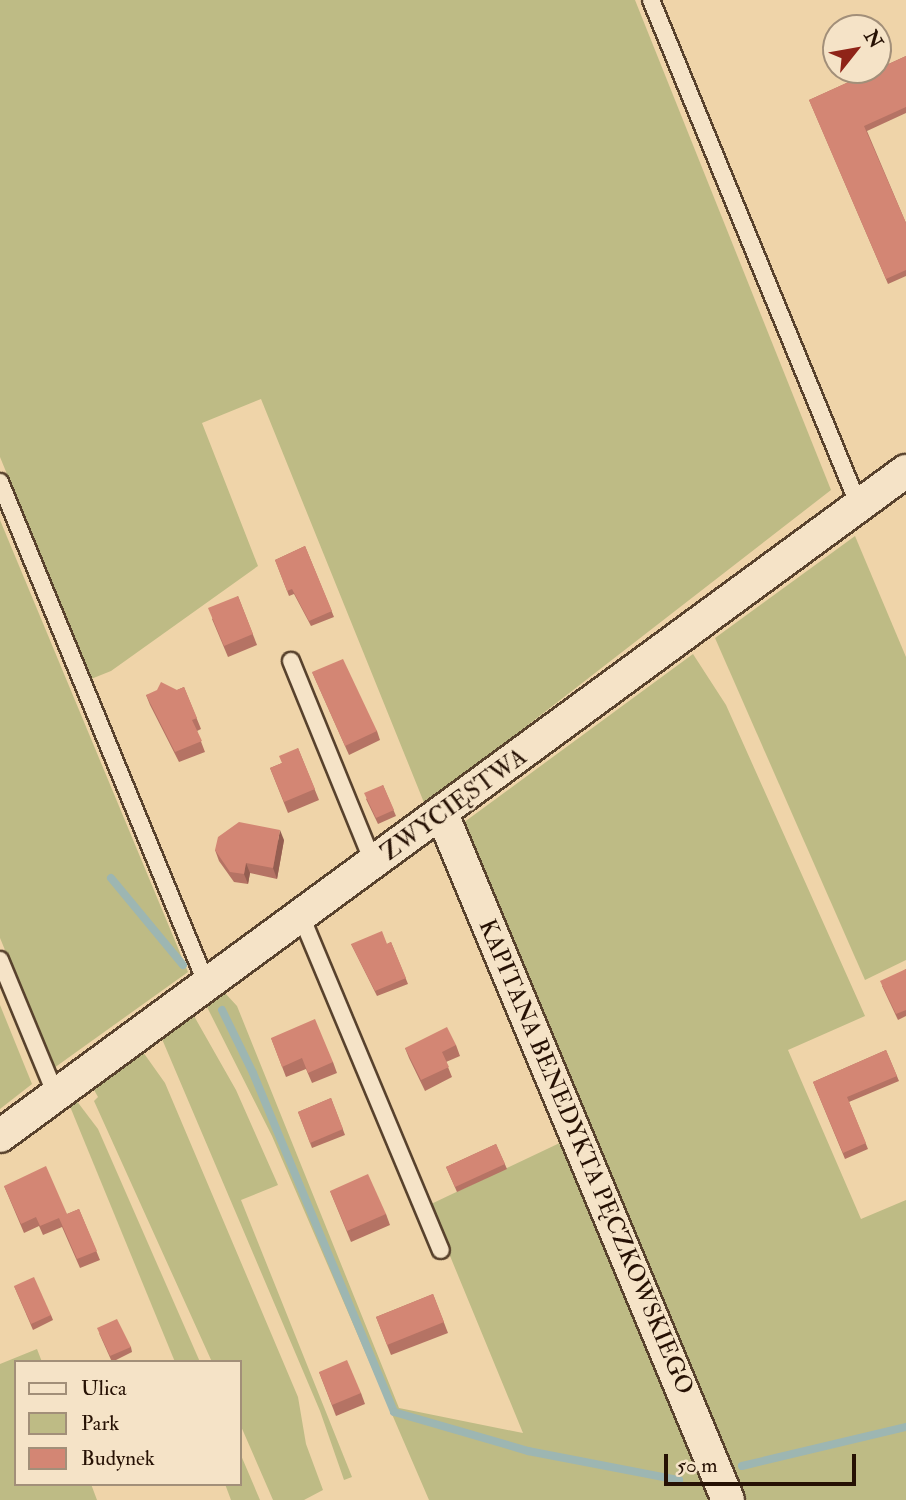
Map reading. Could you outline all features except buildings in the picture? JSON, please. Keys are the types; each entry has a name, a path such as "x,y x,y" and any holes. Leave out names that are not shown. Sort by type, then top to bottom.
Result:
{"street":[{"name":"ZWYCIĘSTWA","path":"0,1136 906,471"},
{"name":"KAPITANA BENEDYKTA PĘCZKOWSKIEGO","path":"442,814 728,1500"}],"lane":[{"path":"651,0 859,506"},
{"path":"0,482 207,985"},
{"path":"290,661 374,864"},
{"path":"301,916 440,1250"},
{"path":"0,960 56,1095"}],"green space":[{"path":"0,0 635,0 831,490 425,805 261,399 202,423 258,566 111,671 91,679 0,457"},
{"path":"0,520 188,972 54,1068 0,938"},
{"path":"855,536 906,657 906,960 865,980 715,638"},
{"path":"693,654 726,705 865,1016 788,1050 861,1219 906,1200 906,1500 746,1500 463,823"},
{"path":"225,993 237,1006 399,1408 523,1433 429,1205 566,1140 708,1500 429,1500 272,1136 207,1007"},
{"path":"0,1005 32,1084 0,1109"},
{"path":"194,1016 236,1090 278,1185 241,1200 352,1477 344,1480 320,1411 162,1039"},
{"path":"143,1052 165,1083 298,1397 306,1444 323,1490 304,1500 273,1500 242,1429 242,1360 211,1360 94,1101 98,1097 93,1088"},
{"path":"76,1100 98,1129 199,1360 174,1360 69,1104"},
{"path":"37,1349 41,1360 14,1360 14,1486 92,1486 97,1500 0,1500 0,1364"},
{"path":"242,1458 260,1500 231,1500 226,1486 242,1486"}],"waterway":[{"path":"111,878 183,965"},
{"path":"222,1010 253,1073 394,1412 528,1451 679,1480"},
{"path":"742,1466 906,1427"}]}
